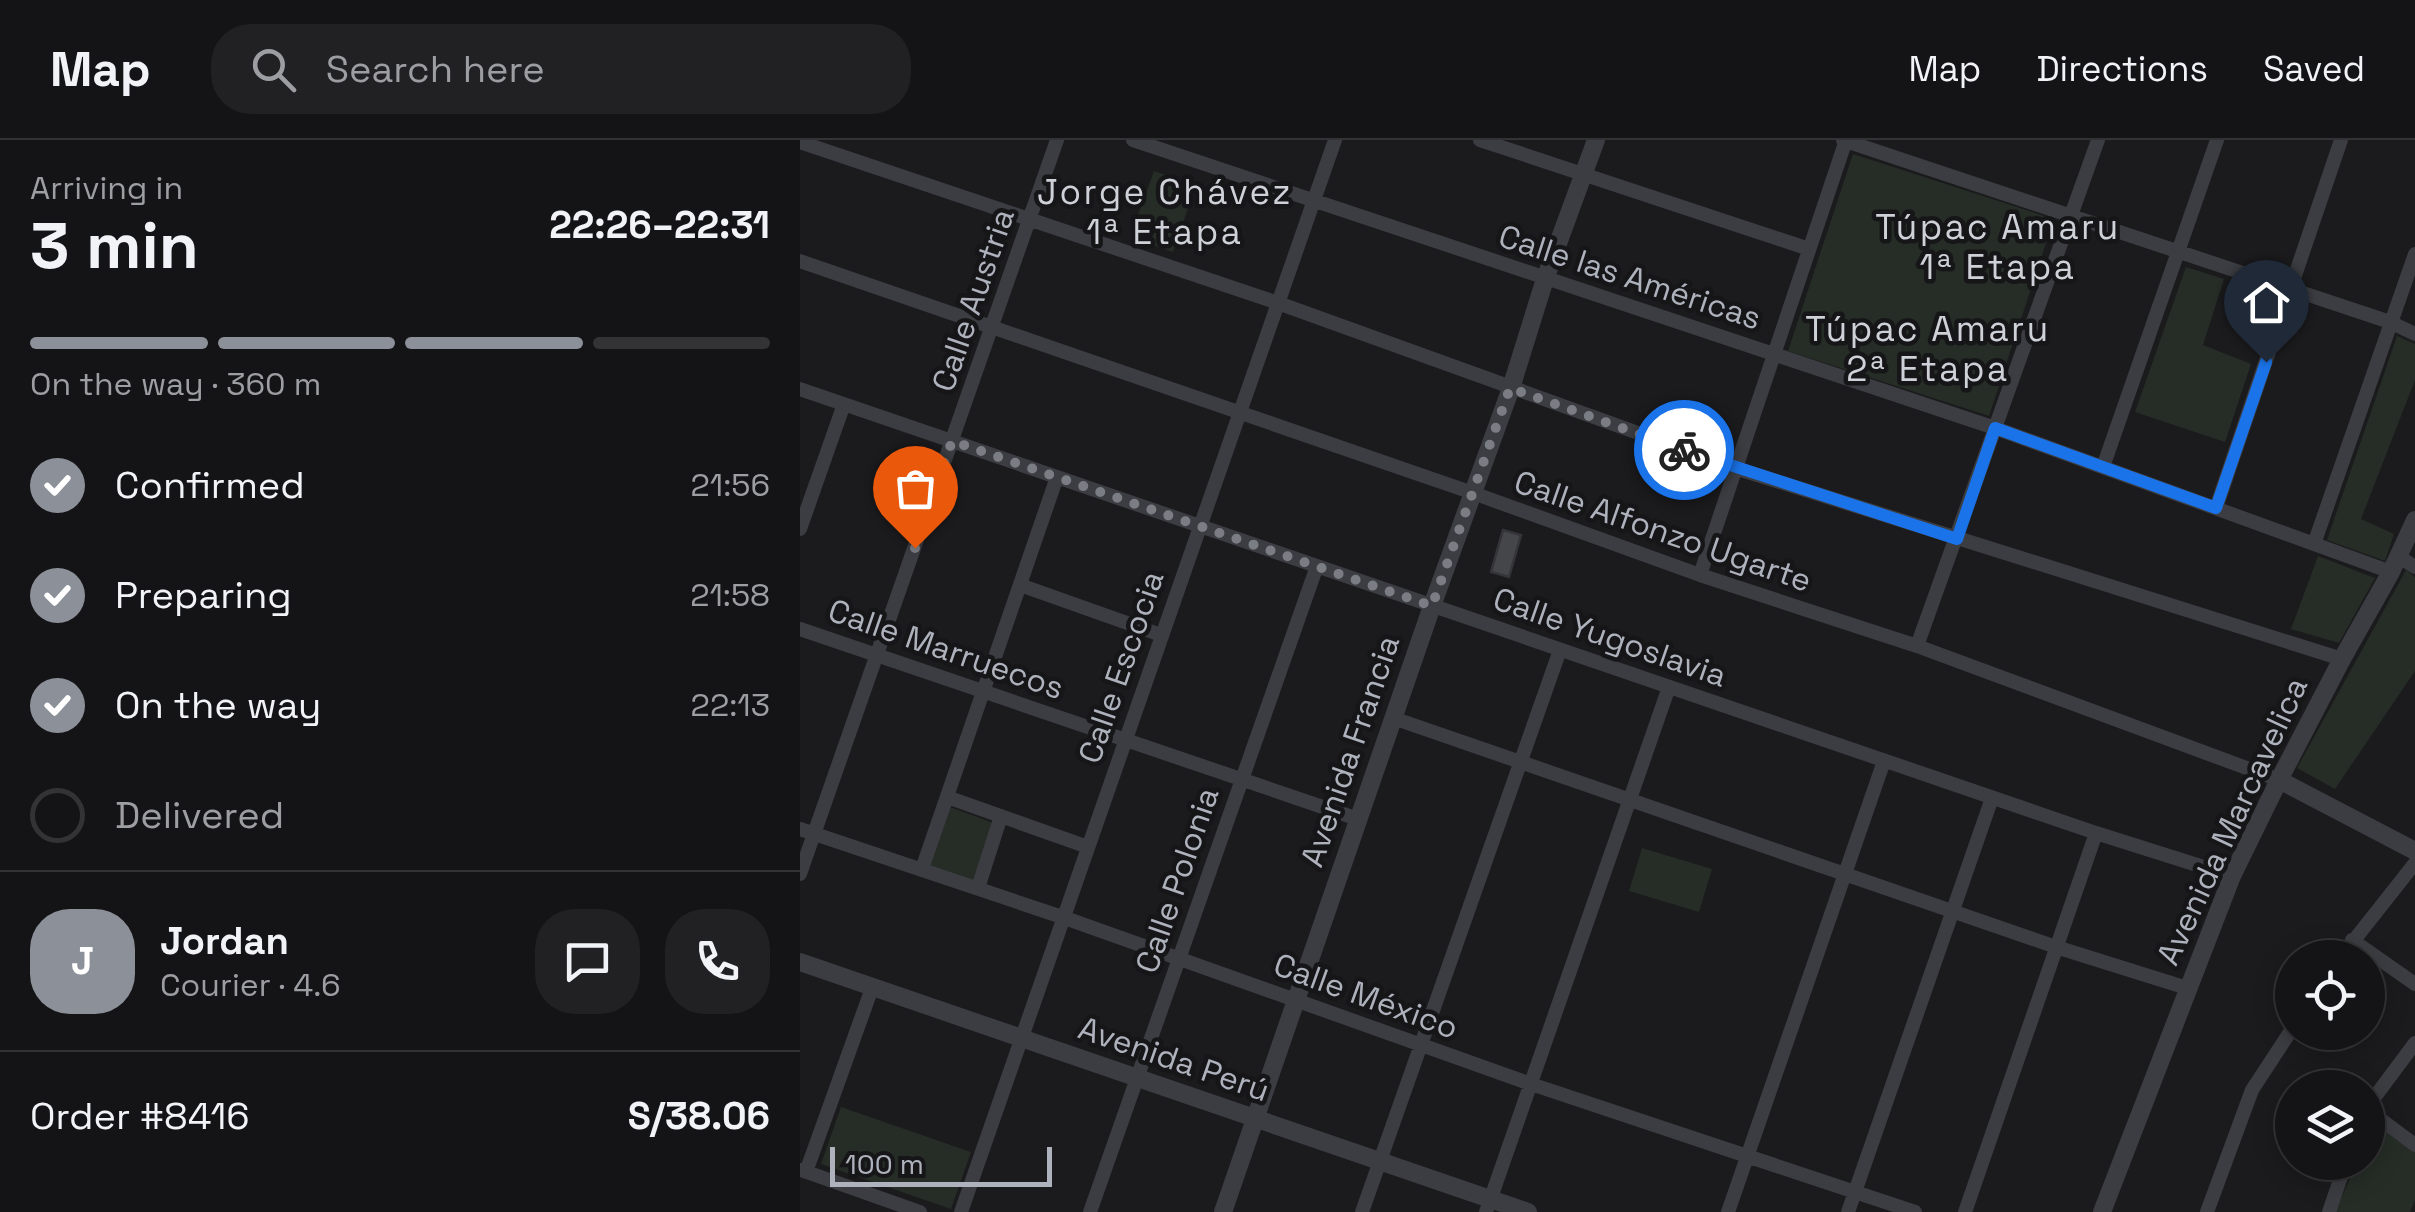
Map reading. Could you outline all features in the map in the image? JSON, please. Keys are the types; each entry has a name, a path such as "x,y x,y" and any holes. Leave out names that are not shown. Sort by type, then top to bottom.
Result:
{"street":[{"name":"Calle Austria","path":"800,874 807,832 877,655 1057,140"},
{"name":"Calle las Américas","path":"1133,140 1995,428 2314,544 2415,567"},
{"name":"Calle Escocia","path":"962,1212 1335,140"},
{"path":"1480,140 1810,249"},
{"name":"Avenida Francia","path":"1223,1212 1596,140"},
{"path":"1700,575 1845,140 2291,288 2415,334"},
{"path":"1917,646 2098,140"},
{"path":"2102,467 2217,140"},
{"path":"2216,508 2341,140"},
{"path":"800,142 1278,303 1736,468 2342,659"},
{"path":"2314,544 2415,254"},
{"name":"Calle Alfonzo Ugarte","path":"800,262 1700,575 1917,646 2279,780"},
{"name":"Calle Yugoslavia","path":"800,389 1992,798 2232,876"},
{"path":"802,519 844,404"},
{"path":"922,869 1057,477"},
{"name":"Avenida Marcavelica","path":"2102,1212 2232,876 2415,520"},
{"name":"Calle Polonia","path":"1090,1212 1316,566"},
{"path":"1020,585 1162,635"},
{"name":"Calle Marruecos","path":"800,628 1358,819"},
{"path":"1362,1212 1560,650"},
{"path":"1488,1206 1669,687"},
{"path":"1393,718 2056,947 2187,988"},
{"path":"1728,1212 1884,761"},
{"path":"2279,780 2415,850"},
{"path":"947,797 1088,847"},
{"path":"1848,1212 1992,798"},
{"path":"978,888 1001,816"},
{"name":"Calle México","path":"807,832 1065,918 1530,1084 1915,1212"},
{"path":"1965,1212 2096,833"},
{"path":"2352,940 2415,863"},
{"name":"Avenida Perú","path":"800,962 1380,1162 1488,1206 1528,1212"},
{"path":"2385,963 2415,984"},
{"path":"872,988 803,1171 920,1212"},
{"path":"2385,1084 2415,1043"},
{"path":"2206,1212 2252,1090 2278,1050"},
{"path":"2385,1121 2415,1145"},
{"path":"2329,1212 2340,1180"}],"shaded area":[{"path":"1853,154 2054,219 1989,416 1788,351"},
{"path":"1154,171 1196,185 1173,252 1130,237"},
{"path":"2186,267 2224,279 2203,345 2251,364 2225,442 2135,412"},
{"path":"2397,336 2415,344 2415,380 2361,519 2394,534 2385,561 2327,540"},
{"path":"2318,556 2375,578 2339,643 2291,629"},
{"path":"2406,570 2415,577 2415,671 2335,789 2297,768"},
{"path":"950,807 996,824 977,882 930,867"},
{"path":"1642,848 1712,869 1699,912 1629,891"},
{"path":"841,1107 971,1152 951,1209 821,1164"},
{"path":"2385,1130 2415,1148 2415,1200 2410,1212 2335,1212 2349,1180 2385,1180"}],"building":[{"path":"1503,530 1521,535 1509,577 1491,572"}],"way so far":[{"path":"915,548 952,441 1432,606 1510,388 1684,450"}],"district":[{"name":"Jorge Chávez 1ª Etapa","path":"1165,212"},
{"name":"Túpac Amaru 1ª Etapa","path":"1998,247"},
{"name":"Túpac Amaru 2ª Etapa","path":"1928,349"}],"route":[{"path":"1684,450 1957,539 1995,428 2216,508 2266,362"}]}
